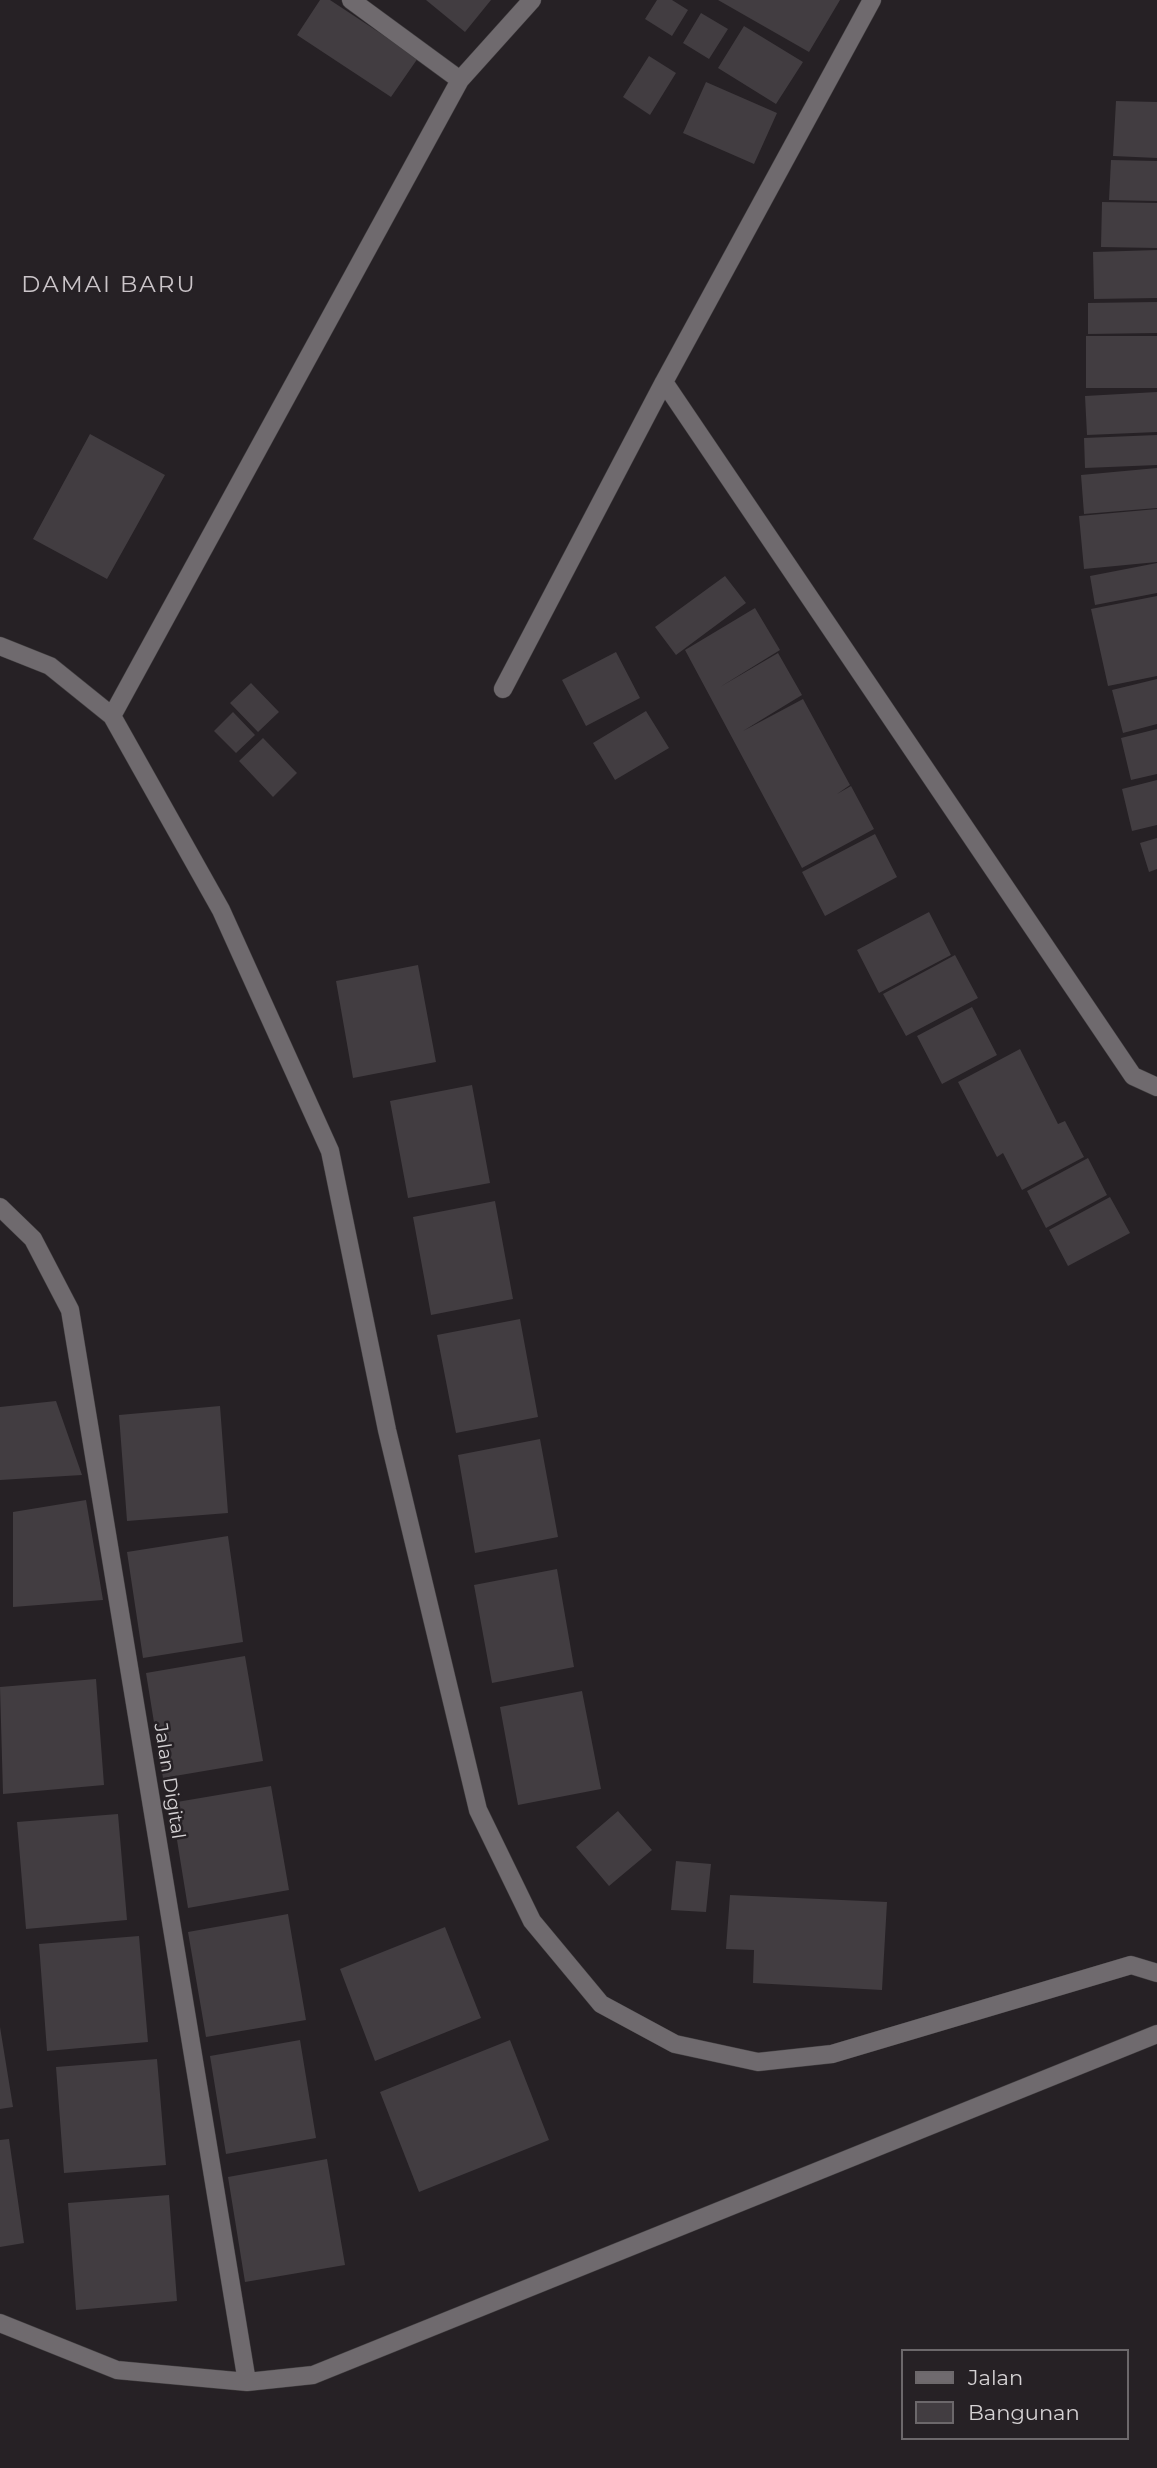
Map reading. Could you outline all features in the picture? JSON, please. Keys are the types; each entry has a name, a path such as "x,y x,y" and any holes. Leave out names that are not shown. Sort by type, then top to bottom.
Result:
{"street":[{"path":"351,0 460,80"},
{"path":"112,716 460,80 532,0"},
{"path":"503,688 664,382 872,0"},
{"path":"664,382 1133,1076 1157,1087"},
{"path":"0,646 50,666 112,716 221,910 330,1150 387,1430 478,1810 532,1921 601,2004 675,2044 758,2062 832,2054 1131,1965 1157,1973"},
{"name":"Jalan Digital","path":"0,1207 33,1239 70,1310 247,2382"},
{"path":"0,2323 117,2370 247,2382 313,2375 1157,2034"}],"building":[{"path":"320,0 330,0 418,58 391,97 297,35"},
{"path":"426,0 491,0 465,32"},
{"path":"657,0 672,0 688,10 672,36 645,19"},
{"path":"718,0 840,0 809,52"},
{"path":"701,13 728,29 709,59 683,43"},
{"path":"744,26 803,62 776,104 718,68"},
{"path":"649,56 676,73 650,115 623,97"},
{"path":"706,82 777,113 754,164 683,133"},
{"path":"1116,101 1157,102 1157,158 1113,156"},
{"path":"1111,160 1157,161 1157,201 1109,200"},
{"path":"1102,202 1157,203 1157,248 1101,247"},
{"path":"1157,250 1157,298 1094,299 1093,252"},
{"path":"1157,302 1157,333 1088,334 1088,303"},
{"path":"1086,336 1157,336 1157,388 1086,388"},
{"path":"1157,392 1157,432 1087,435 1085,396"},
{"path":"90,434 165,475 107,579 33,539"},
{"path":"1157,435 1157,465 1085,468 1084,438"},
{"path":"1157,468 1157,508 1084,514 1081,475"},
{"path":"1157,509 1157,562 1084,569 1079,516"},
{"path":"1157,563 1157,593 1095,605 1090,576"},
{"path":"725,576 746,603 676,655 655,627"},
{"path":"1157,596 1157,676 1108,686 1091,609"},
{"path":"755,608 780,650 720,687 778,653 802,695 743,731 803,699 850,785 837,794 851,786 874,829 802,868 685,650"},
{"path":"616,652 640,698 586,726 562,680"},
{"path":"1157,679 1157,724 1123,733 1112,690"},
{"path":"251,683 279,712 258,732 230,703"},
{"path":"646,711 669,748 615,780 593,743"},
{"path":"233,712 255,735 236,753 214,731"},
{"path":"1157,729 1157,774 1131,780 1121,738"},
{"path":"263,738 297,773 273,797 239,761"},
{"path":"1157,780 1157,825 1132,831 1122,789"},
{"path":"875,834 897,877 825,916 802,872"},
{"path":"1157,838 1157,869 1149,872 1140,843"},
{"path":"929,912 951,955 879,993 857,950"},
{"path":"955,955 978,998 906,1036 883,994"},
{"path":"418,965 436,1062 353,1078 336,981"},
{"path":"972,1007 997,1055 942,1084 917,1036"},
{"path":"1020,1049 1058,1124 1065,1121 1084,1157 1022,1190 1003,1153 997,1157 958,1082"},
{"path":"472,1085 490,1183 408,1198 390,1101"},
{"path":"1088,1158 1107,1195 1046,1228 1027,1191"},
{"path":"1110,1197 1130,1233 1068,1266 1049,1230"},
{"path":"495,1201 513,1299 431,1315 413,1217"},
{"path":"520,1319 538,1417 456,1433 437,1335"},
{"path":"56,1401 82,1475 0,1480 0,1407"},
{"path":"220,1406 228,1513 127,1521 119,1415"},
{"path":"540,1439 558,1537 475,1553 458,1455"},
{"path":"86,1500 103,1600 13,1607 13,1512"},
{"path":"228,1536 243,1642 143,1658 127,1552"},
{"path":"557,1569 574,1667 492,1683 474,1585"},
{"path":"245,1656 263,1761 163,1778 146,1673"},
{"path":"96,1679 104,1785 3,1794 0,1687"},
{"path":"582,1691 601,1789 518,1805 500,1707"},
{"path":"271,1786 289,1890 188,1908 171,1803"},
{"path":"618,1811 652,1850 609,1886 576,1847"},
{"path":"118,1814 127,1920 26,1929 17,1822"},
{"path":"676,1861 711,1864 706,1912 671,1910"},
{"path":"730,1895 887,1902 882,1990 753,1983 754,1950 726,1949"},
{"path":"288,1914 306,2020 206,2037 188,1932"},
{"path":"445,1927 481,2018 375,2061 340,1969"},
{"path":"139,1936 148,2042 47,2051 39,1944"},
{"path":"0,2027 13,2107 0,2109"},
{"path":"300,2040 316,2138 226,2154 210,2056"},
{"path":"510,2040 549,2140 419,2192 380,2092"},
{"path":"157,2059 166,2165 64,2173 56,2067"},
{"path":"9,2139 24,2243 0,2247 0,2140"},
{"path":"327,2159 345,2265 245,2282 228,2177"},
{"path":"169,2195 177,2301 76,2310 68,2203"}],"district":[{"name":"DAMAI BARU","path":"109,285"}]}
